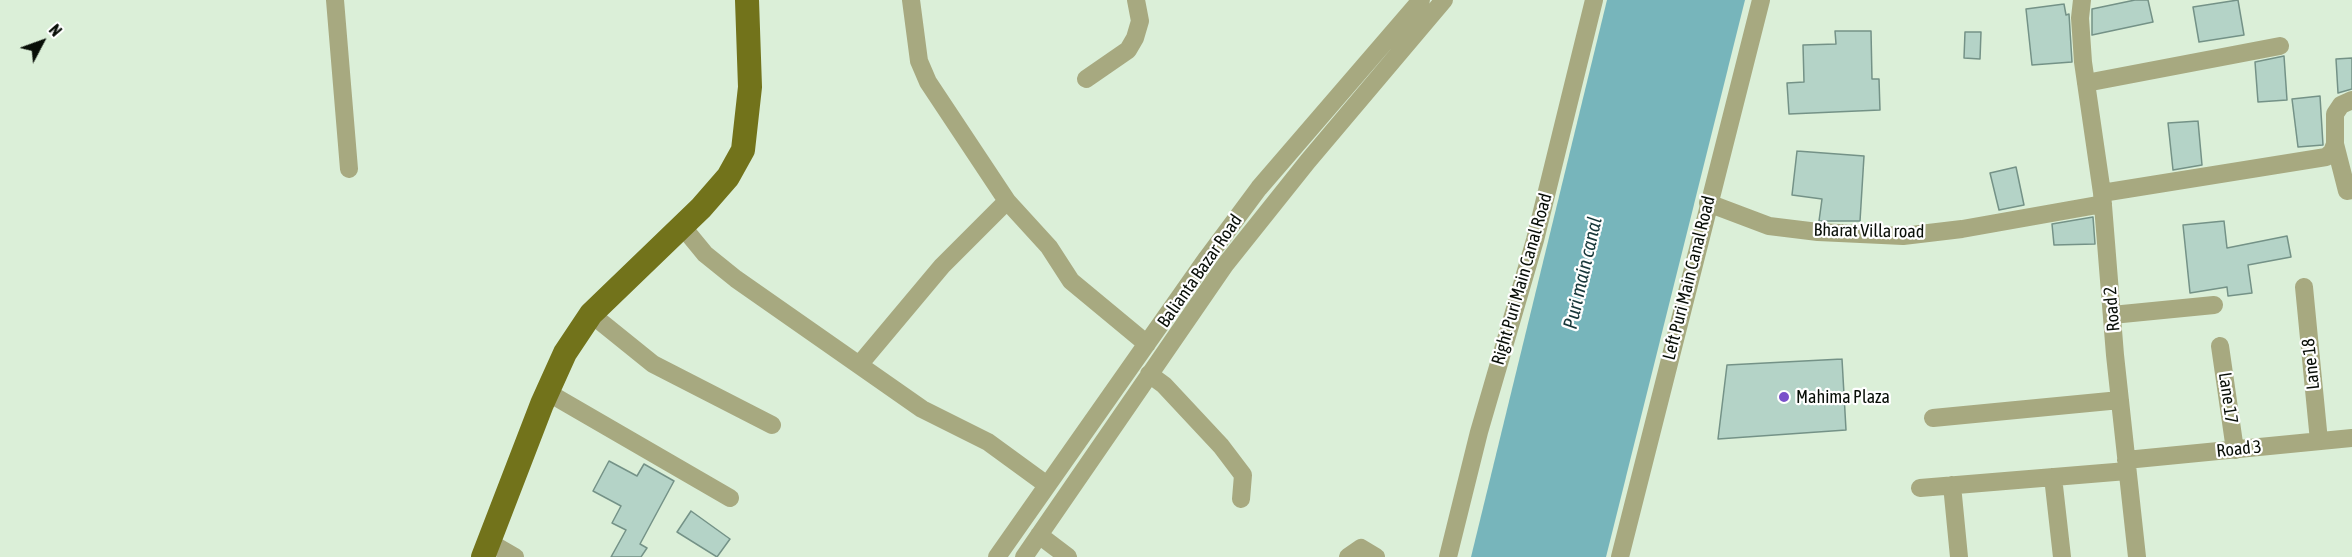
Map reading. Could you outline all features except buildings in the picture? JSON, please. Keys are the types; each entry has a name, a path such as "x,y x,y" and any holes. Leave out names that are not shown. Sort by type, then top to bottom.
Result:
{"main road":[{"path":"486,550 547,392 565,353 591,314 682,226 728,177 743,150 750,87 747,0"}],"street":[{"path":"335,0 349,169"},
{"path":"911,0 912,24 919,61 928,82 1007,201 1049,247 1071,281 1147,344"},
{"path":"1086,79 1128,50 1135,38 1140,21 1136,0"},
{"name":"Balianta Bazar Road","path":"997,557 1259,188 1421,0"},
{"name":"Balianta Bazar Road","path":"1024,557 1232,256 1315,152 1444,0"},
{"name":"Right Puri Main Canal Road","path":"1448,557 1479,432 1535,240 1594,0"},
{"name":"Left Puri Main Canal Road","path":"1620,557 1761,0"},
{"name":"Road 2","path":"2082,0 2080,18 2083,62 2103,199 2136,557"},
{"path":"2086,83 2280,46"},
{"path":"2352,100 2341,105 2336,114 2335,144 2347,190 2352,190"},
{"name":"Bharat Villa road","path":"1708,203 1769,226 1903,236 1962,229 2103,199 2317,160 2332,152 2335,144"},
{"path":"858,365 942,267 1007,201"},
{"path":"682,226 705,254 736,279 922,409 988,442 1047,485"},
{"name":"Lane 18","path":"2304,287 2319,441"},
{"path":"2112,315 2157,310 2178,311 2214,305"},
{"path":"591,314 653,364 772,425"},
{"name":"Lane 17","path":"2220,346 2235,450"},
{"path":"1149,374 1196,417 1232,460 1243,475 1241,499"},
{"path":"547,392 730,498"},
{"path":"1933,418 2120,400"},
{"name":"Road 3","path":"1920,488 2053,477 2235,450 2352,438"},
{"path":"2053,477 2062,557"},
{"path":"1952,485 1959,557"},
{"path":"1039,535 1068,557"},
{"path":"1348,557 1361,548 1376,557"},
{"path":"486,550 515,557"}],"water":[{"name":"Puri main canal","path":"1607,0 1745,0 1606,557 1471,557"}],"place":[{"name":"Mahima Plaza","path":"1784,397"}]}
